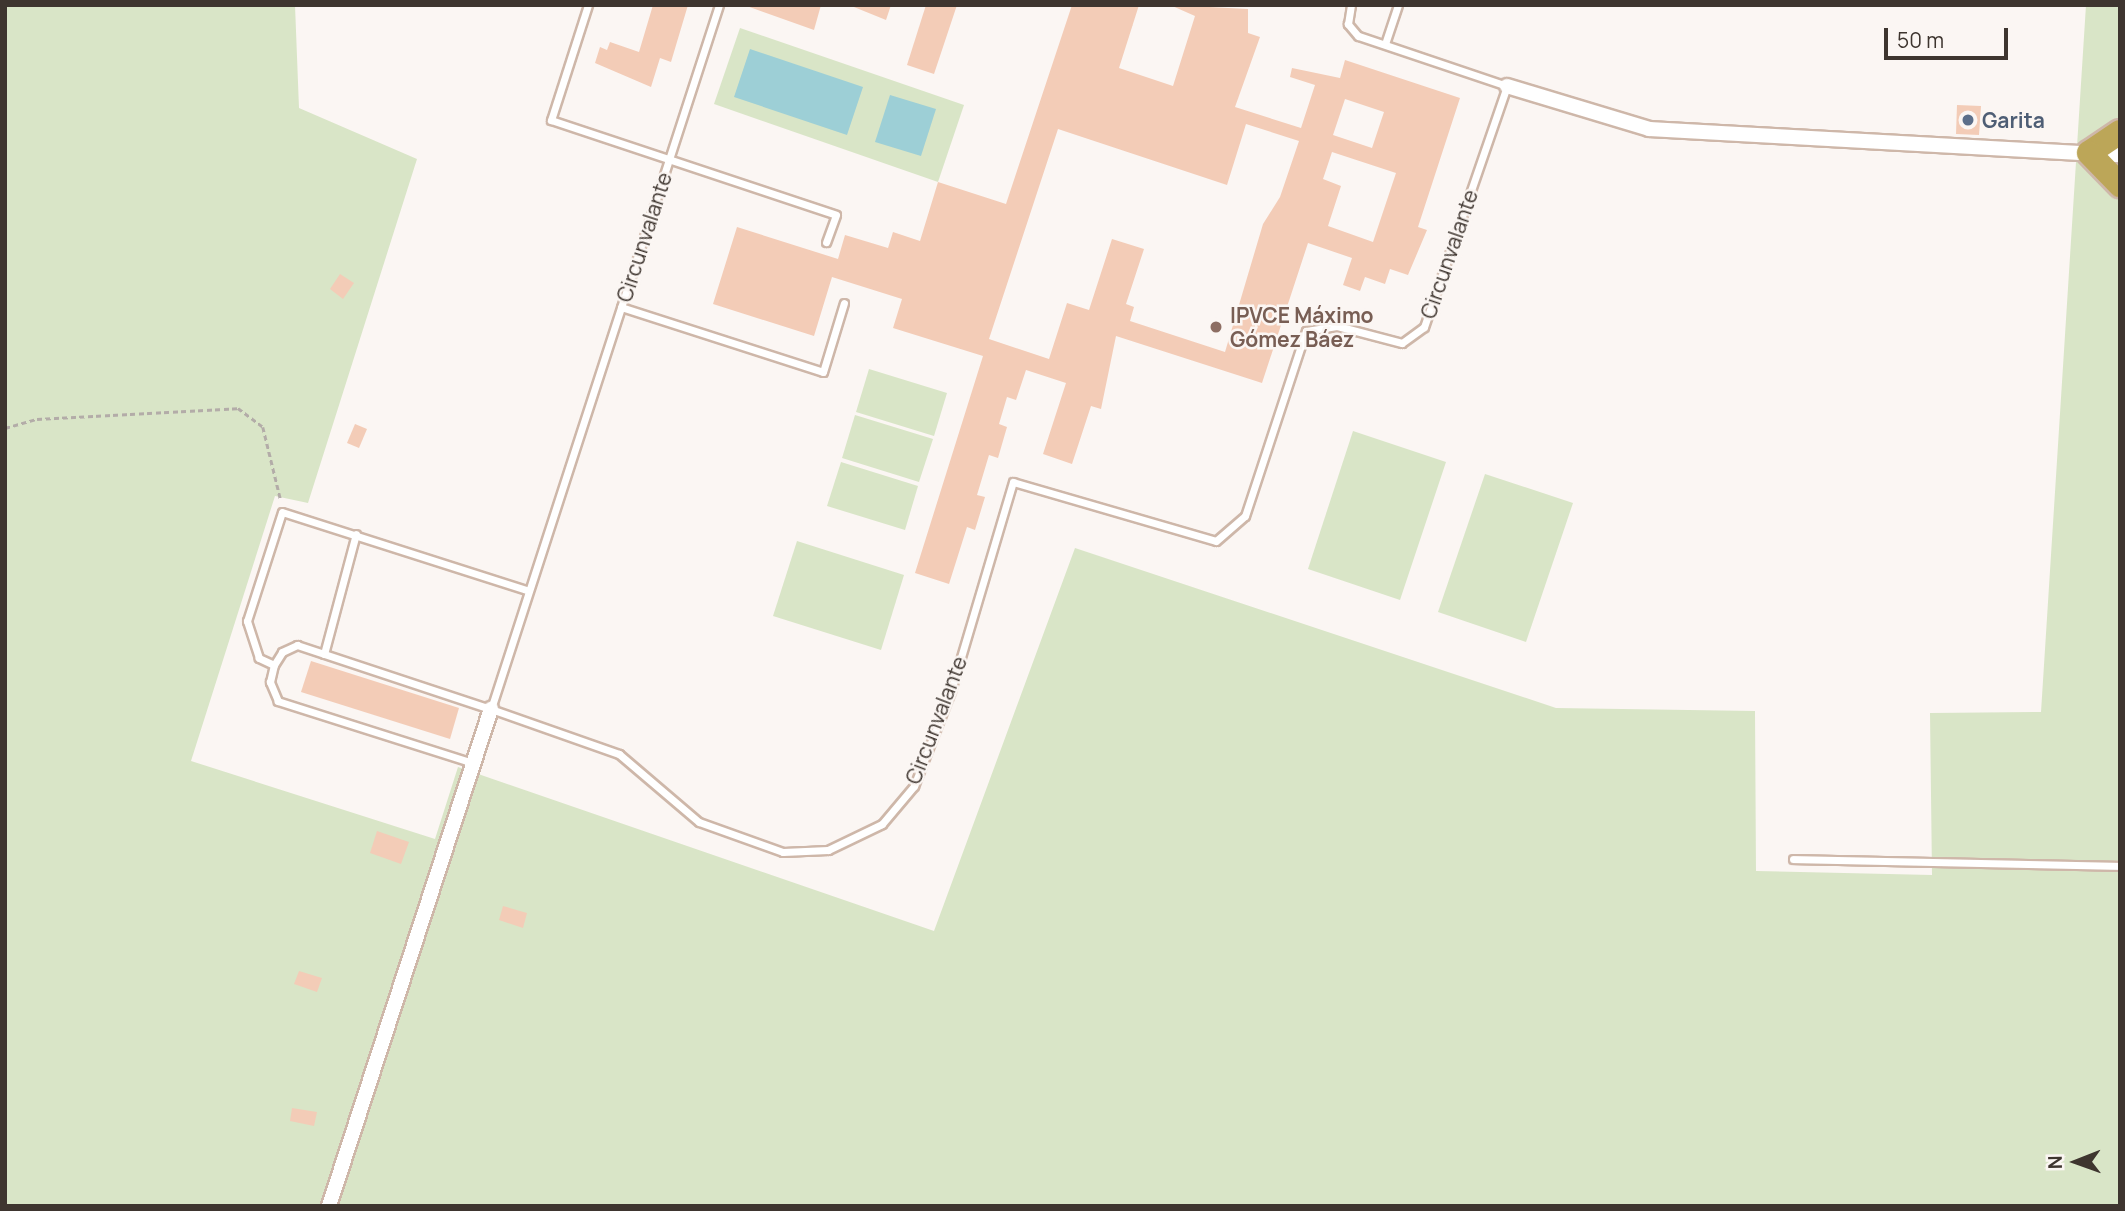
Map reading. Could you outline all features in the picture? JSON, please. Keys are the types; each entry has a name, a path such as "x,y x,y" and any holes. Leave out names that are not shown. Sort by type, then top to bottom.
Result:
{"highway":[{"path":"2120,132 2088,153 2120,186"}],"street":[{"path":"1507,86 1650,129 2120,155"},
{"path":"329,1206 491,709"}],"lane":[{"path":"588,5 551,120 836,215 827,242"},
{"name":"Circunvalante","path":"719,5 491,709 619,754 699,822 748,843 783,852 828,850 882,824 914,786 951,691 1013,482 1205,541 1238,527 1306,331 1337,326 1402,342 1424,327 1507,86"},
{"path":"1350,5 1352,32 1507,86"},
{"path":"1385,44 1398,5"},
{"path":"621,307 823,372 844,303"},
{"path":"274,665 259,657 247,621 282,512 529,592"},
{"path":"324,654 356,534"},
{"path":"474,763 278,701 270,682 274,665 282,652 297,645 491,709"},
{"path":"1793,859 2120,866"}],"path":[{"path":"5,428 37,419 238,408 263,427 279,475 282,512"}],"green space":[{"path":"5,5 295,5 299,108 417,159 308,503 275,496 191,761 435,839 458,767 934,931 1075,548 1556,708 1755,711 1756,871 1932,875 1930,713 2041,712 2086,5 2120,5 2120,1206 5,1206"},
{"path":"740,28 964,105 938,182 714,104"},
{"path":"869,369 947,393 934,436 856,412"},
{"path":"855,415 933,439 919,482 842,458"},
{"path":"1353,431 1446,462 1400,600 1308,569"},
{"path":"841,462 918,486 905,530 827,506"},
{"path":"1485,474 1573,503 1526,642 1438,612"},
{"path":"797,541 904,575 881,650 773,616"}],"water":[{"path":"750,49 863,87 847,135 734,97"},
{"path":"890,95 936,109 921,156 875,142"}],"building":[{"path":"653,5 688,5 671,62 660,58 651,87 595,63 600,47 607,50 610,42 639,52"},
{"path":"744,5 821,5 814,30"},
{"path":"849,5 891,5 886,20"},
{"path":"926,5 957,5 934,74 907,65"},
{"path":"1072,5 1139,5 1119,68 1173,86 1195,16 1170,5 1248,9 1248,33 1260,37 1235,107 1301,128 1315,85 1290,77 1292,68 1340,78 1345,60 1460,98 1418,227 1427,230 1408,275 1390,269 1385,284 1365,277 1360,291 1343,285 1352,258 1308,243 1262,383 1116,336 1101,409 1091,406 1072,464 1043,454 1066,383 1026,370 1016,400 1007,397 999,424 1007,427 998,458 989,455 977,495 985,497 975,530 967,527 949,584 915,573 983,356 893,328 902,299 832,277 814,336 713,304 737,227 838,259 845,235 888,248 893,232 920,241 938,182 1006,204","holes":["1345,99 1384,112 1372,148 1333,135","1246,124 1299,141 1280,197 1263,224 1225,352 1130,321 1134,307 1126,304 1144,249 1112,239 1089,310 1067,303 1049,359 989,339 1058,129 1227,185","1332,152 1396,173 1373,242 1328,226 1341,186 1323,179"]},
{"name":"Garita","path":"1957,105 1981,106 1979,135 1956,134"},
{"path":"340,274 354,283 343,299 330,289"},
{"path":"355,424 367,429 359,448 347,443"},
{"path":"311,661 459,708 450,739 301,692"},
{"path":"377,831 409,842 401,864 370,853"},
{"path":"503,906 527,913 523,928 499,920"},
{"path":"299,971 322,978 317,992 294,984"},
{"path":"292,1108 317,1112 314,1126 290,1121"}],"place":[{"name":"Garita","path":"1968,120"},
{"name":"IPVCE Máximo Gómez Báez","path":"1216,327"}]}
